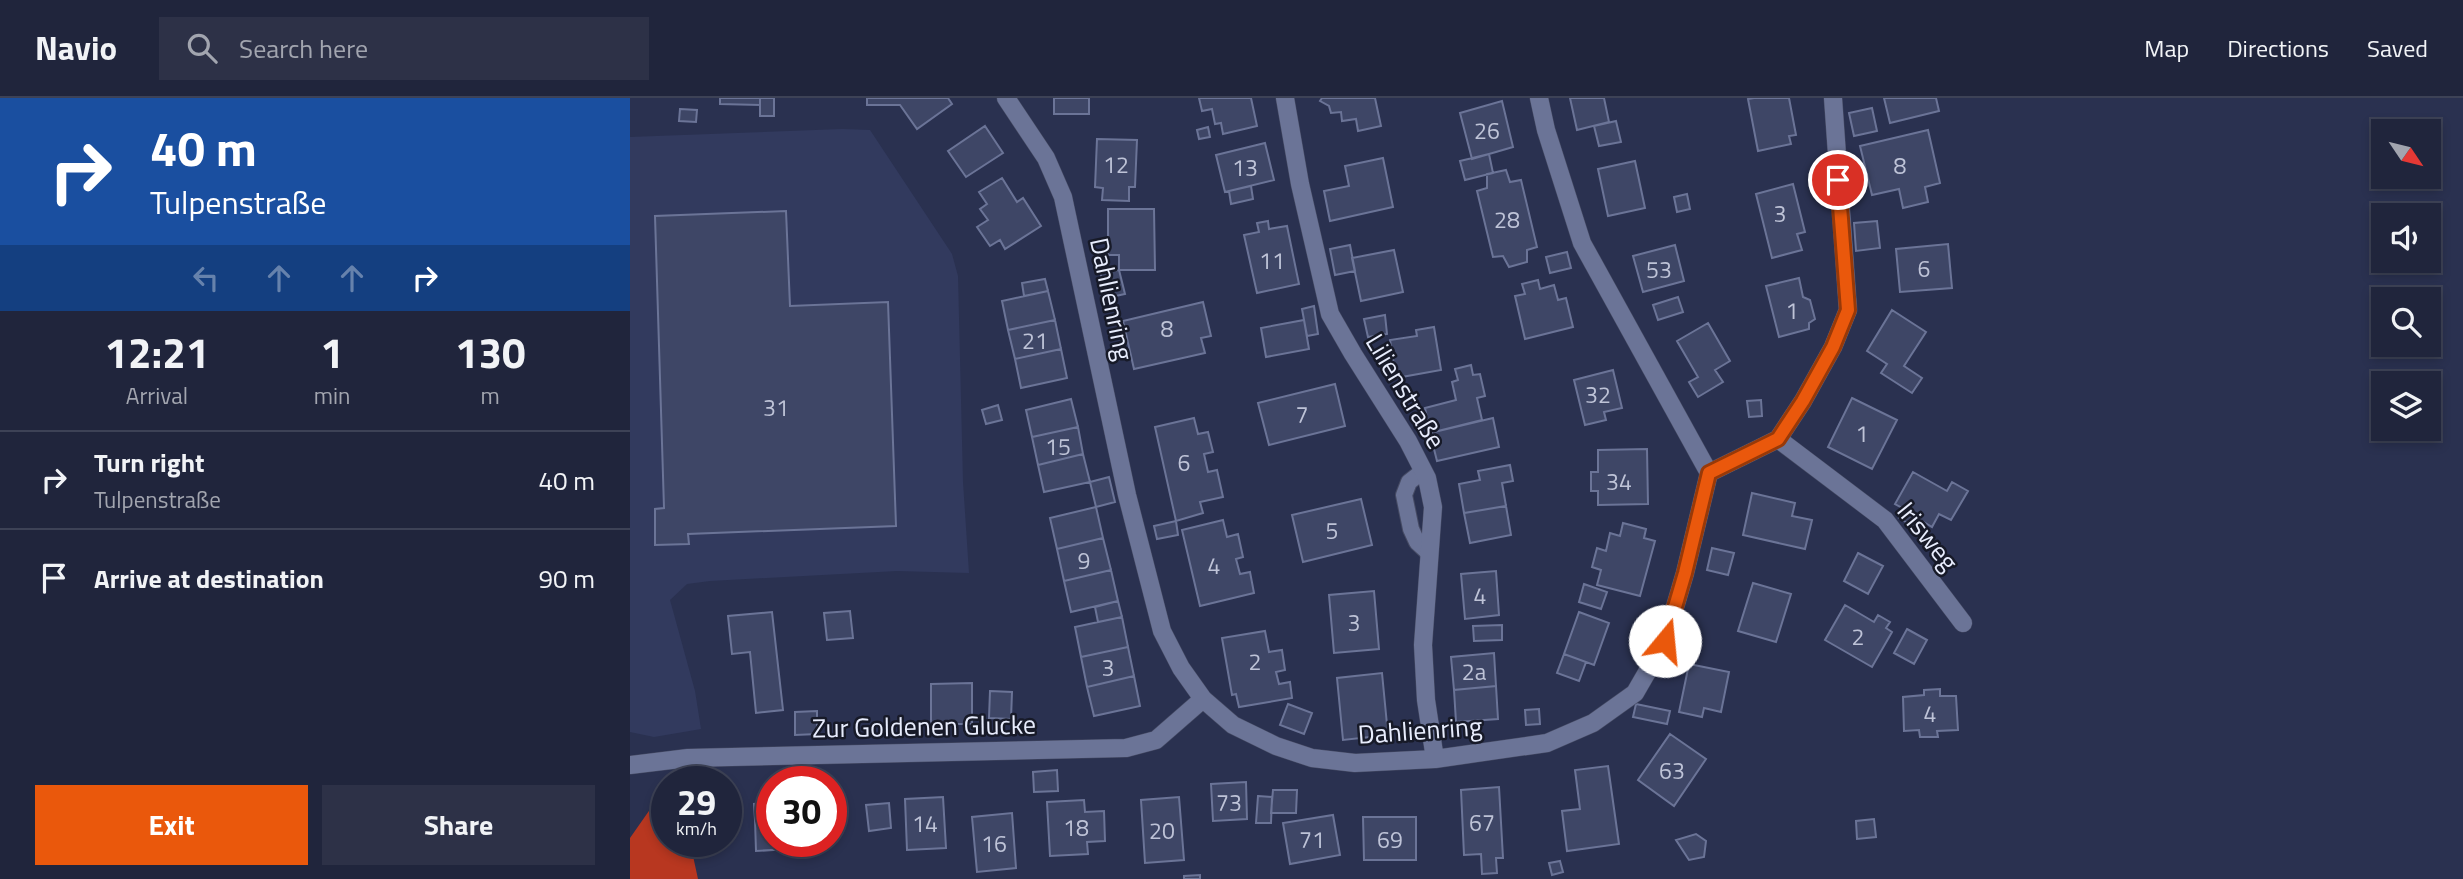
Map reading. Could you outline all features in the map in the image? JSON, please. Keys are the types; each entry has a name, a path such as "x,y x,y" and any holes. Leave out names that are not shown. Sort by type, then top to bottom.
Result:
{"street":[{"name":"Dahlienring","path":"1006,98 1046,158 1063,197 1127,495 1162,631 1181,668 1203,699 1233,724 1276,746 1312,758 1355,763 1435,760 1547,743 1593,723 1635,693 1665,641 1685,573 1709,473"},
{"name":"Lilienstraße","path":"1285,98 1300,184 1331,314 1408,441 1423,471 1433,507 1423,645 1426,700 1435,760"},
{"path":"1539,98 1546,130 1582,243 1709,473 1778,439 1827,358 1848,310 1833,98"},
{"name":"Irisweg","path":"1778,439 1885,520 1963,623"},
{"name":"Zur Goldenen Glucke","path":"630,765 688,758 1126,748 1156,740 1203,699"}],"lane":[{"path":"1423,471 1409,482 1404,495 1411,529 1417,542 1429,553"}],"shaded area":[{"path":"870,130 952,254 958,276 963,482 969,573 897,571 687,584 670,600 695,691 701,729 654,737 630,732 630,137"},
{"path":"651,808 651,857 693,857 698,879 630,879 630,838"}],"building":[{"path":"720,98 760,98 760,105 720,104"},
{"path":"760,98 774,98 774,116 760,116"},
{"path":"867,98 948,98 952,104 917,129 900,105 867,105"},
{"path":"1054,98 1089,98 1089,114 1054,114"},
{"path":"1199,98 1251,98 1257,126 1223,134 1221,123 1215,124 1212,109 1202,111"},
{"path":"1322,98 1375,98 1381,126 1358,131 1356,119 1342,121 1341,112 1331,113 1329,106 1320,101"},
{"path":"1570,98 1604,98 1609,122 1577,130"},
{"path":"1789,98 1796,135 1789,136 1791,144 1758,151 1748,99"},
{"path":"1884,98 1936,98 1939,111 1890,123"},
{"path":"1502,101 1513,147 1472,159 1460,113"},
{"path":"1872,108 1877,131 1854,136 1849,113"},
{"path":"680,109 697,110 696,122 679,121"},
{"path":"1616,121 1621,142 1599,146 1594,126"},
{"path":"985,126 1003,153 966,177 948,151"},
{"path":"1208,127 1210,137 1199,139 1197,130"},
{"path":"1928,130 1940,183 1925,187 1928,202 1903,208 1899,189 1872,195 1860,146"},
{"path":"1097,139 1137,140 1135,187 1129,187 1129,201 1102,200 1103,188 1095,187"},
{"path":"1265,143 1274,180 1225,192 1216,155"},
{"path":"1489,154 1493,173 1465,180 1460,161"},
{"path":"1383,158 1393,207 1330,221 1324,191 1349,186 1345,166"},
{"path":"1635,161 1645,208 1608,216 1598,169"},
{"path":"1506,170 1510,182 1521,180 1537,247 1527,250 1527,262 1509,267 1503,256 1493,257 1477,191 1487,188 1487,174"},
{"path":"1002,178 1017,202 1023,198 1041,226 1005,249 1000,240 990,246 977,227 988,220 980,209 987,204 979,192"},
{"path":"1793,184 1805,232 1797,234 1802,250 1772,258 1756,194"},
{"path":"1251,186 1253,199 1231,204 1229,191"},
{"path":"1687,194 1690,209 1677,212 1674,197"},
{"path":"1108,209 1154,209 1155,270 1119,270 1119,255 1108,255"},
{"path":"786,211 790,306 888,302 896,526 688,534 689,544 655,545 655,509 664,508 655,216"},
{"path":"1268,221 1269,229 1287,226 1299,284 1257,293 1244,235 1259,232 1257,223"},
{"path":"1877,221 1880,248 1856,251 1854,223"},
{"path":"1948,244 1952,288 1900,292 1896,249"},
{"path":"1350,245 1355,271 1335,275 1330,249"},
{"path":"1675,245 1684,281 1643,292 1633,256"},
{"path":"1394,250 1403,292 1361,301 1352,258"},
{"path":"1567,252 1571,268 1550,273 1546,257"},
{"path":"1119,270 1125,294 1106,298 1100,271"},
{"path":"1799,278 1803,297 1810,300 1815,319 1809,323 1809,329 1779,337 1766,286"},
{"path":"1045,279 1048,291 1024,296 1022,283"},
{"path":"1538,280 1540,289 1554,285 1558,300 1566,298 1573,327 1525,339 1515,296 1525,294 1522,284"},
{"path":"1048,291 1055,320 1008,330 1002,301"},
{"path":"1678,297 1683,312 1658,320 1653,305"},
{"path":"1203,302 1211,336 1201,338 1205,353 1134,369 1123,321"},
{"path":"1314,306 1318,334 1307,336 1302,309"},
{"path":"1892,310 1926,332 1904,366 1922,378 1912,393 1881,373 1887,364 1867,351"},
{"path":"1385,315 1387,334 1368,337 1364,319"},
{"path":"1055,320 1061,349 1015,359 1008,330"},
{"path":"1304,320 1309,349 1266,357 1261,328"},
{"path":"1708,323 1730,361 1715,370 1723,382 1698,397 1689,382 1698,377 1677,341"},
{"path":"1434,327 1441,370 1396,378 1390,340 1417,336 1416,330"},
{"path":"1061,349 1067,378 1021,388 1015,359"},
{"path":"1471,365 1473,375 1480,374 1485,396 1477,398 1482,420 1430,433 1425,408 1456,400 1452,382 1458,380 1455,369"},
{"path":"1613,370 1622,408 1604,412 1606,420 1585,425 1574,380"},
{"path":"1335,384 1345,426 1269,445 1258,403"},
{"path":"1852,398 1897,420 1872,469 1828,447"},
{"path":"1071,399 1078,427 1032,437 1026,410"},
{"path":"1761,400 1762,416 1749,417 1747,401"},
{"path":"998,405 1002,420 986,424 982,410"},
{"path":"1194,418 1198,434 1208,432 1213,452 1204,454 1208,472 1217,470 1223,497 1200,502 1203,513 1176,521 1155,427"},
{"path":"1493,418 1499,447 1437,461 1430,433"},
{"path":"1078,427 1083,454 1038,465 1032,437"},
{"path":"1647,449 1648,504 1598,505 1598,491 1591,491 1591,472 1598,472 1598,450"},
{"path":"1083,454 1090,482 1044,492 1038,465"},
{"path":"1510,465 1513,481 1502,483 1506,506 1464,513 1459,484 1480,480 1478,471"},
{"path":"1913,472 1947,491 1952,482 1968,491 1951,520 1939,514 1932,527 1919,519 1914,527 1899,518 1904,509 1895,504"},
{"path":"1109,477 1115,502 1096,507 1090,482"},
{"path":"1752,493 1795,503 1792,516 1812,520 1805,549 1743,535"},
{"path":"1361,499 1372,545 1303,562 1292,515"},
{"path":"1506,506 1511,535 1470,543 1464,513"},
{"path":"1096,507 1103,538 1057,549 1050,518"},
{"path":"1223,520 1227,537 1238,534 1243,557 1236,559 1240,574 1250,572 1254,593 1200,606 1182,530"},
{"path":"1176,521 1178,535 1157,539 1154,526"},
{"path":"1623,523 1646,529 1644,538 1655,541 1640,596 1597,585 1601,570 1592,567 1597,548 1606,551 1610,533 1620,536"},
{"path":"1103,538 1111,570 1064,581 1057,549"},
{"path":"1712,548 1734,553 1728,575 1707,570"},
{"path":"1858,553 1883,566 1868,594 1844,581"},
{"path":"1111,570 1118,601 1071,612 1064,581"},
{"path":"1496,571 1499,615 1465,619 1461,574"},
{"path":"1753,583 1791,594 1776,642 1738,631"},
{"path":"1584,584 1607,592 1601,609 1579,602"},
{"path":"1374,591 1379,649 1334,653 1329,595"},
{"path":"1118,601 1122,617 1098,622 1095,607"},
{"path":"1845,605 1874,622 1878,615 1890,622 1886,628 1892,632 1872,667 1825,640"},
{"path":"850,611 853,638 827,640 824,613"},
{"path":"772,612 783,710 756,713 750,652 732,654 728,616"},
{"path":"1579,612 1609,623 1594,665 1564,654"},
{"path":"1122,617 1128,647 1081,657 1075,627"},
{"path":"1502,625 1502,640 1474,641 1473,626"},
{"path":"1907,629 1927,640 1914,664 1894,653"},
{"path":"1265,631 1269,652 1282,650 1285,670 1276,672 1279,684 1290,682 1292,698 1239,707 1236,694 1232,695 1222,638"},
{"path":"1128,647 1134,676 1087,687 1081,657"},
{"path":"1494,653 1496,686 1454,690 1451,657"},
{"path":"1564,654 1586,662 1579,681 1557,673"},
{"path":"1689,664 1729,672 1721,712 1704,708 1702,717 1679,712"},
{"path":"1382,673 1388,735 1343,740 1337,678"},
{"path":"1134,676 1140,706 1094,716 1087,687"},
{"path":"972,683 972,724 931,724 931,684"},
{"path":"1496,686 1498,719 1456,722 1454,690"},
{"path":"1940,689 1940,696 1956,696 1958,730 1937,731 1938,737 1920,737 1919,730 1904,731 1903,697 1924,695 1924,690"},
{"path":"990,691 1012,692 1011,719 989,718"},
{"path":"1288,704 1312,713 1304,734 1280,725"},
{"path":"1636,704 1670,711 1667,724 1633,717"},
{"path":"1539,709 1540,724 1526,725 1525,710"},
{"path":"817,711 817,734 795,735 795,712"},
{"path":"1670,734 1706,759 1674,806 1638,780"},
{"path":"1608,766 1619,844 1567,851 1562,811 1580,809 1575,770"},
{"path":"1057,770 1058,791 1034,792 1033,772"},
{"path":"1246,782 1247,819 1213,821 1211,784"},
{"path":"1499,787 1503,858 1496,858 1497,873 1482,874 1481,854 1464,855 1461,790"},
{"path":"1273,790 1297,790 1296,813 1271,813"},
{"path":"1258,796 1272,797 1271,823 1256,823"},
{"path":"943,797 946,848 907,850 905,799"},
{"path":"1179,797 1184,860 1145,863 1141,800"},
{"path":"1084,800 1085,812 1104,811 1105,841 1087,842 1088,854 1050,856 1047,802"},
{"path":"889,803 891,828 869,831 866,805"},
{"path":"1012,813 1016,868 977,872 972,817"},
{"path":"1333,815 1340,855 1290,864 1283,823"},
{"path":"1363,817 1416,817 1416,860 1364,860"},
{"path":"1874,819 1876,837 1857,839 1856,821"},
{"path":"1696,834 1706,841 1704,857 1689,860 1676,840"},
{"path":"1560,861 1563,872 1552,875 1549,863"},
{"path":"1200,875 1200,879 1184,879 1184,876"}],"route":[{"path":"1665,641 1685,573 1709,473 1778,439 1833,347 1848,310 1838,180"}]}
